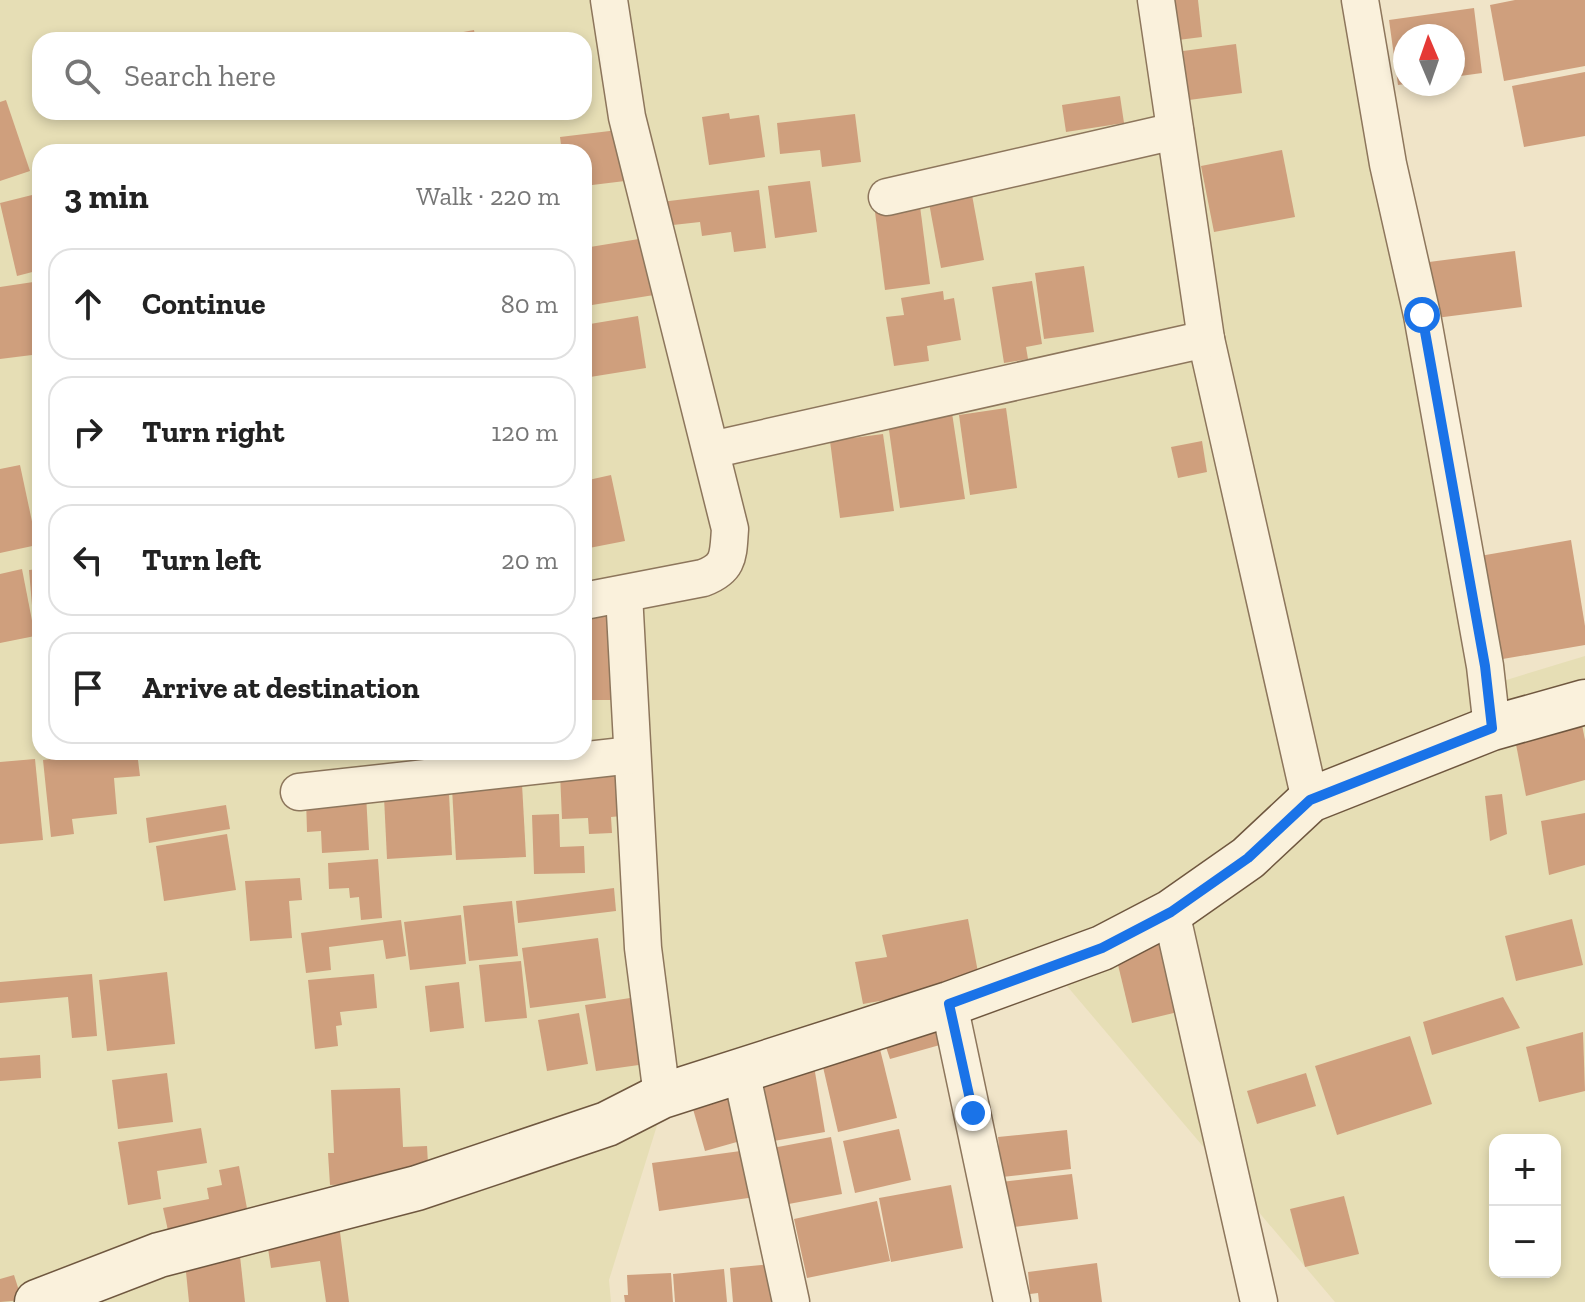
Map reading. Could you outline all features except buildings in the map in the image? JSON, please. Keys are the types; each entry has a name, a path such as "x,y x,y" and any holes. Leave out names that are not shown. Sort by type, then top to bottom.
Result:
{"street":[{"path":"592,600 717,573 727,559 730,529 627,117 609,0"},
{"path":"1156,0 1206,339 1310,800"},
{"path":"1360,0 1388,164 1422,315 1485,666 1492,728"},
{"path":"887,197 1175,131"},
{"path":"711,450 1206,339"},
{"path":"624,594 643,948 662,1096"},
{"path":"37,1302 159,1255 431,1183 607,1124 662,1096 949,1004 1102,948 1171,912 1248,858 1310,800 1492,728 1585,702"},
{"path":"592,759 632,755"},
{"path":"299,792 587,760"},
{"path":"1171,912 1259,1302"},
{"path":"949,1004 1012,1302"},
{"path":"741,1071 791,1302"}],"shaded area":[{"path":"0,0 1357,0 1490,685 1585,656 1585,1302 1335,1302 1050,966 668,1090 609,1280 611,1302 0,1302"}],"route":[{"path":"973,1113 949,1004 1102,948 1171,912 1248,858 1310,800 1492,728 1485,666 1422,315"}]}
